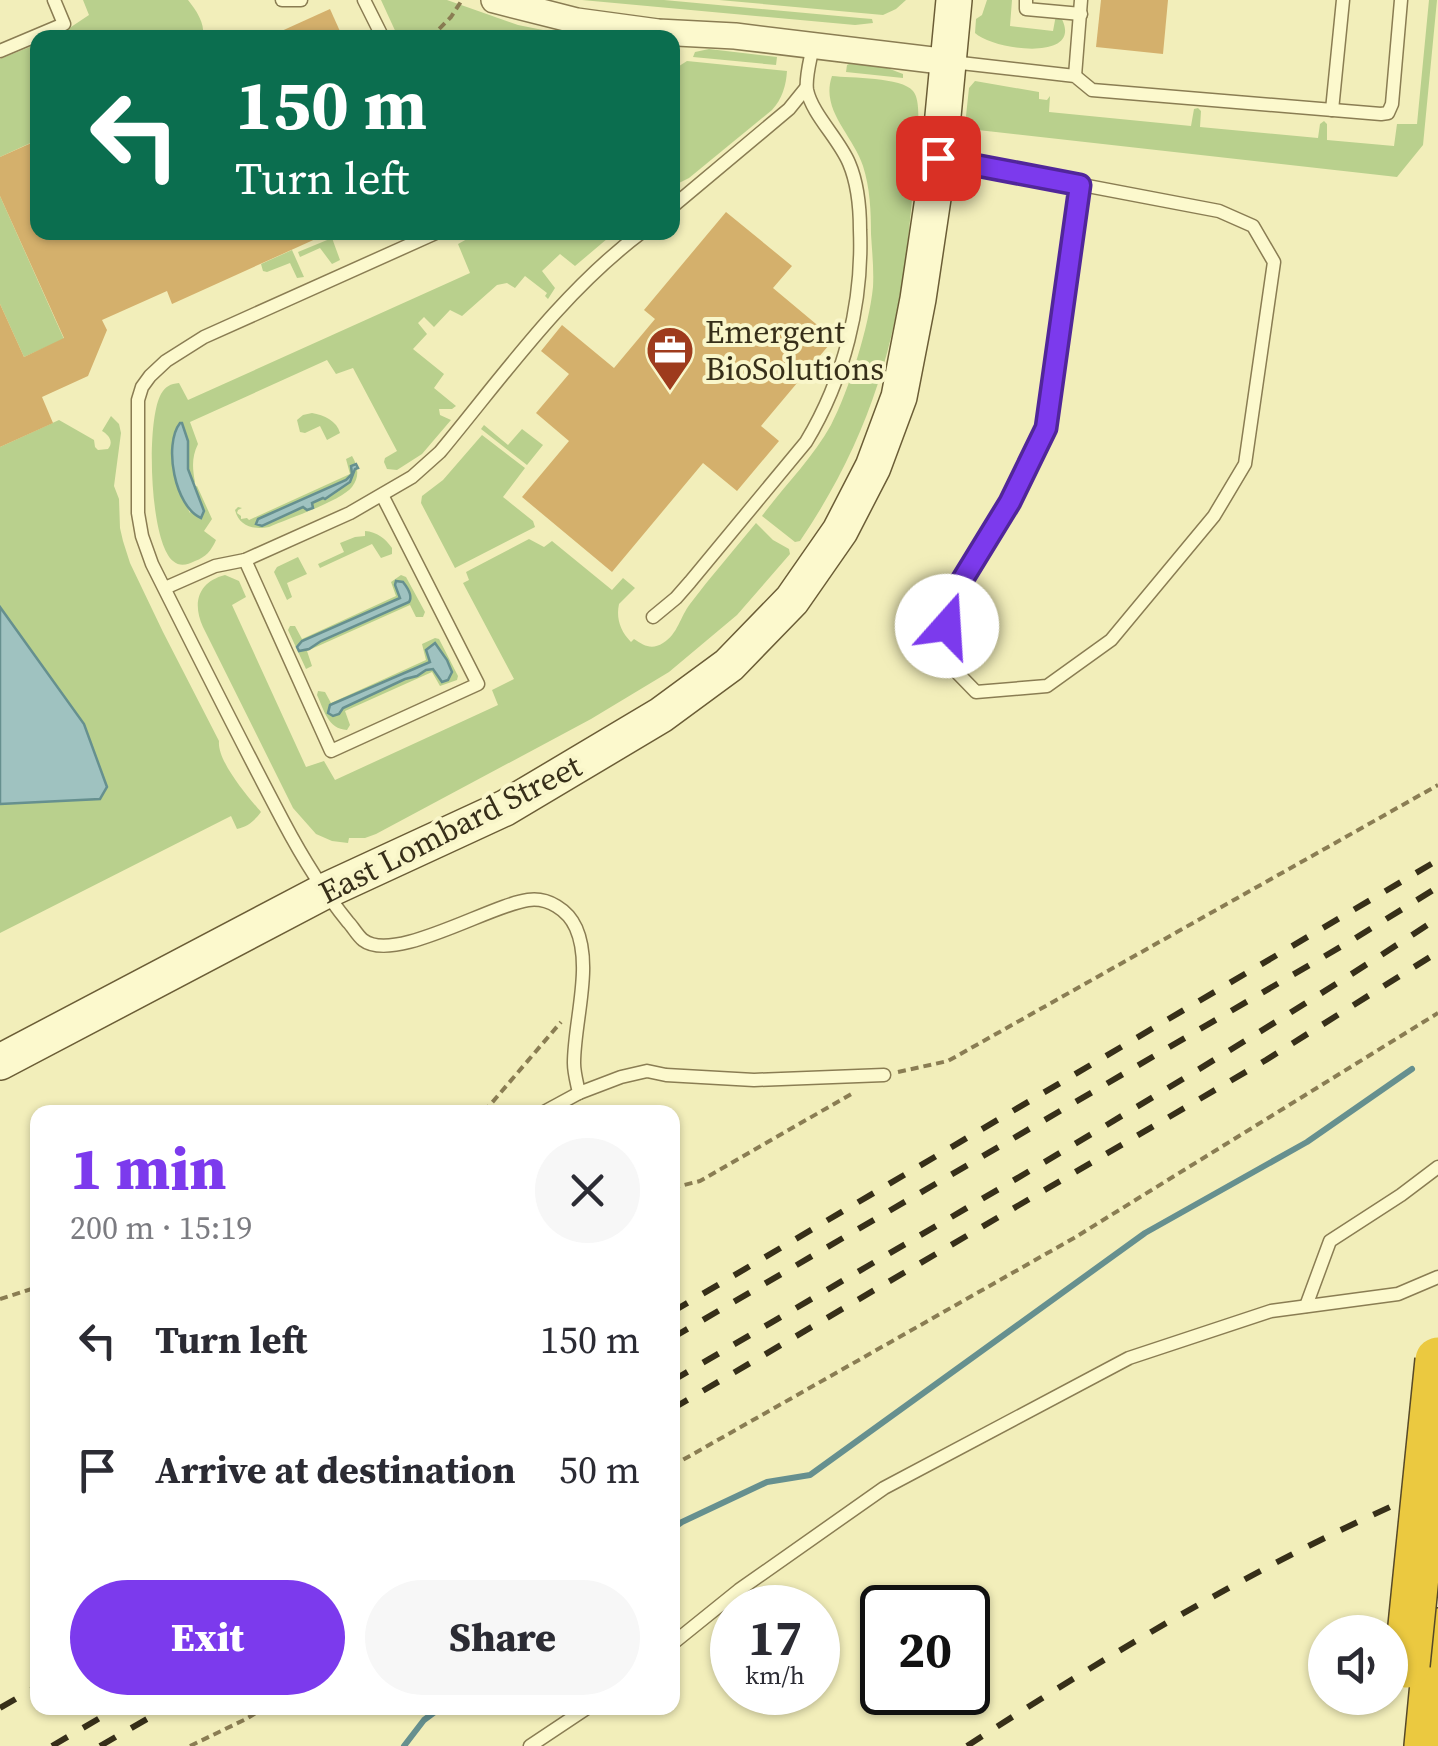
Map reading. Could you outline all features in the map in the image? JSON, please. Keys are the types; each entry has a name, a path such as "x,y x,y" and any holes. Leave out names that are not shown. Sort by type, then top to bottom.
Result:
{"highway":[{"path":"1427,1746 1438,1360"},
{"path":"1396,1746 1427,1649"}],"main road":[{"name":"East Lombard Street","path":"0,1062 323,892 505,808 661,715 729,665 792,600 840,531 873,468 899,398 938,158 954,0"}],"street":[{"path":"494,0 521,4 577,22 627,30"},
{"path":"680,35 735,36 949,62"}],"lane":[{"path":"50,30 64,24 54,0"},
{"path":"282,0 301,0"},
{"path":"364,0 379,30"},
{"path":"1026,0 1026,9 1081,7 1075,76"},
{"path":"1332,110 1342,0"},
{"path":"949,62 1075,76 1092,90 1381,114 1388,113 1392,104 1401,0"},
{"path":"0,51 30,38"},
{"path":"680,200 789,110 806,88 813,45"},
{"path":"653,617 683,590 806,442 832,391 853,324 861,276 857,190 843,150 806,88"},
{"path":"938,158 1219,211 1253,226 1274,262 1245,464 1214,516 1112,640 1047,686 976,692 941,656 953,595 1010,502 1046,428 1080,185"},
{"path":"420,240 204,337 150,376 138,400 138,513 145,548 270,796 323,892 363,940 386,947 408,942 530,899 565,910 580,938 582,971 573,1066 579,1092"},
{"path":"164,588 215,566 244,560 350,513 412,477 440,452 584,280 632,240"},
{"path":"244,560 331,752 478,684 382,495"},
{"path":"556,1105 579,1092 648,1071 754,1080 884,1075"},
{"path":"1306,1306 1330,1241 1438,1167"},
{"path":"680,1638 739,1590 884,1488 1129,1358 1271,1311 1398,1294 1438,1277"},
{"path":"530,1746 577,1715"}],"path":[{"path":"438,30 462,0"},
{"path":"680,1186 700,1182 884,1075 948,1062 1438,786"},
{"path":"490,1105 580,999"},
{"path":"680,1461 1074,1238 1438,1013"},
{"path":"0,1298 30,1289"},
{"path":"190,1746 253,1715"}],"green space":[{"path":"83,0 188,0 203,30 66,30 89,15"},
{"path":"381,0 447,0 543,30 395,30"},
{"path":"582,0 664,0 872,19 873,23 855,25"},
{"path":"719,0 906,0 883,15"},
{"path":"987,0 1012,0 1010,26 1053,31 1059,14 1065,30 1062,40 1036,49 985,39 975,33 976,19 982,15"},
{"path":"1429,0 1437,0 1423,145 1397,177 978,130 976,142 963,144 969,88 975,81 1039,92 1039,99 1047,100 1050,96 1049,112 1191,126 1194,109 1198,108 1200,127 1318,138 1324,121 1327,140 1394,146 1397,124 1417,124"},
{"path":"30,47 30,143 0,157 0,59"},
{"path":"709,49 777,57 776,65 693,57 695,52"},
{"path":"687,61 787,71 781,97 772,110 680,182 680,66"},
{"path":"849,64 882,66 903,74 903,78 846,72"},
{"path":"832,76 898,83 916,96 911,212 897,311 871,404 829,495 800,541 795,542 762,516 831,425 857,358 873,287 867,183 863,166 830,100"},
{"path":"0,196 64,339 24,357 0,304"},
{"path":"333,240 340,260 332,264 320,248 300,257 298,252"},
{"path":"465,240 606,240 575,266 560,254 542,271 555,288 548,299 547,293 525,276 515,288 507,283 497,285 462,316 450,310 434,327 424,317 418,323 427,334 413,349 444,374 434,388 456,406 439,409 440,415 451,420 422,454 397,470 387,469 385,458 397,451 353,368 336,374 327,360 190,422 198,444 193,462 195,482 187,462 188,441 173,436 176,484 190,513 197,486 212,519 204,531 216,540 199,559 184,565 173,561 159,530 152,480 153,428 156,408 165,389 179,383 188,400 470,273 458,244"},
{"path":"292,250 304,277 297,278 290,263 263,271 261,264"},
{"path":"312,413 329,419 340,433 327,440 320,426 300,432 297,420"},
{"path":"111,416 121,433 114,486 130,563 219,741 228,768 261,812 251,823 237,829 231,816 0,933 0,447 59,420 94,440 98,450 108,449 110,439 102,431"},
{"path":"484,425 508,445 522,429 543,445 527,465 481,429"},
{"path":"482,435 525,468 503,497 533,521 535,527 455,568 421,503 422,496 443,480"},
{"path":"352,456 356,479 337,498 269,527 248,526 240,520 237,515 235,510 242,508 237,513 241,519 249,520 350,474 346,459"},
{"path":"756,523 789,549 790,554 737,615 669,672 591,719 376,834 349,838 348,843 316,834 293,808 198,610 203,588 216,578 225,575 239,581 246,597 232,605 306,767 324,761 335,780 498,705 492,690 514,679 463,583 469,580 466,572 529,539 544,547 552,541 612,590 623,578 635,588 619,604 620,624 631,642 634,639 655,646 672,635 690,604"},
{"path":"365,531 384,538 392,554 381,558 372,544 320,568 318,564 344,552 340,543 365,536"},
{"path":"298,557 307,574 287,583 292,597 287,600 274,572"},
{"path":"401,575 406,577 425,612 423,617 416,617 410,605 307,651 312,666 306,669 288,630 290,626 295,626 302,639 396,596 391,582","holes":["395,585 409,602 309,649 302,641 394,602 401,597"]},
{"path":"439,639 457,680 440,686 432,672 345,711 350,725 347,730 331,722 318,691 325,692 331,703 426,660 422,644","holes":["438,648 452,672 442,682 433,668 343,708 330,705 430,662 426,650"]}],"water":[{"path":"180,423 188,441 188,469 204,511 201,518 184,502 174,475 172,446"},
{"path":"356,464 358,468 350,482 312,503 313,508 303,507 262,526 256,524 258,519 346,480 352,474 351,466"},
{"path":"396,581 406,586 409,602 299,651 297,647 302,641 400,598"},
{"path":"0,607 84,724 107,787 100,799 0,804"},
{"path":"435,643 452,672 448,680 442,682 433,669 426,670 343,708 339,714 328,713 330,705 430,662 426,650"}],"building":[{"path":"1101,0 1168,0 1163,54 1096,47"},
{"path":"330,9 339,30 284,30"},
{"path":"30,144 30,240 313,240 172,304 167,291 102,320 107,330 88,376 42,397 53,423 0,447 0,304 24,357 64,338 0,196 0,157"},
{"name":"Emergent BioSolutions","path":"726,212 792,266 773,288 834,339 761,426 779,441 737,491 703,463 612,572 522,497 569,441 536,413 569,374 541,351 562,325 614,368 655,319 644,310"}],"waterway":[{"path":"680,1523 767,1482 810,1475 1145,1233 1307,1142 1412,1069"},
{"path":"404,1746 431,1715"}],"railway":[{"path":"680,1307 1438,860"},
{"path":"680,1333 1438,887"},
{"path":"680,1376 1154,1096 1438,918"},
{"path":"680,1404 1266,1060 1438,952"},
{"path":"967,1746 1196,1606 1315,1543 1438,1486"},
{"path":"0,1708 30,1691"},
{"path":"52,1746 105,1715"},
{"path":"100,1746 154,1715"}],"place":[{"name":"Emergent BioSolutions","path":"670,392"}],"route":[{"path":"938,158 1080,185 1046,428 1010,502 953,595 947,626"}]}
